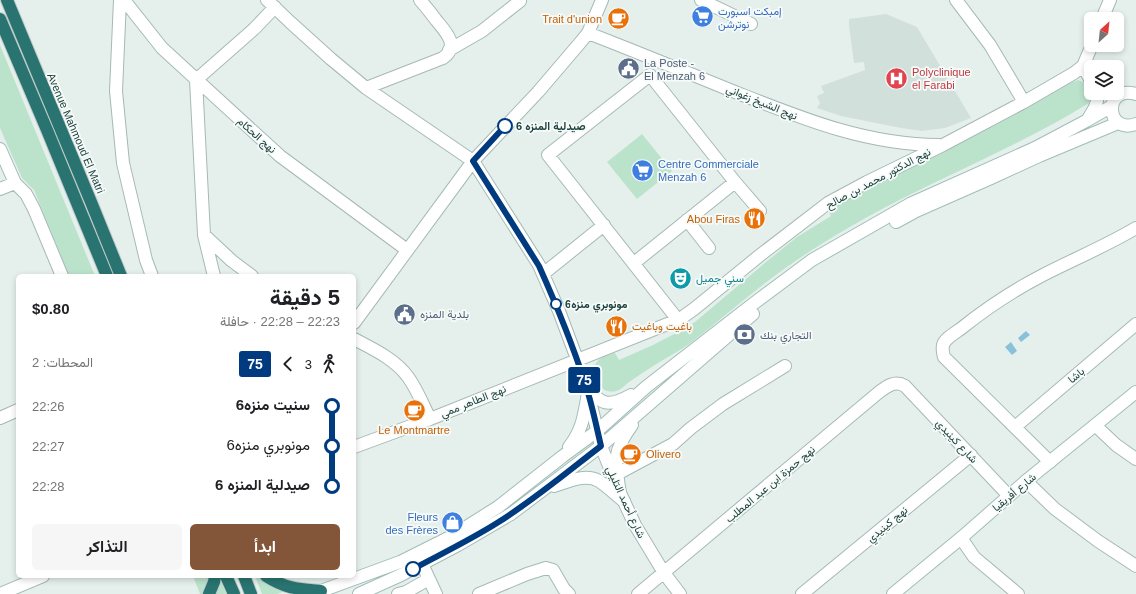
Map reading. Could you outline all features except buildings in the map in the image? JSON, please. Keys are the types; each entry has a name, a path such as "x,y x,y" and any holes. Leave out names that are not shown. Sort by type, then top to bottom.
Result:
{"highway":[{"name":"Avenue Mahmoud El Matri","path":"7,0 120,274"},
{"path":"0,19 106,274"},
{"path":"209,594 215,578"},
{"path":"227,578 234,594"},
{"path":"245,578 251,594"},
{"path":"270,578 294,589 317,593"}],"street":[{"path":"120,0 116,90 123,163 146,260 151,274"},
{"name":"نهج الحكام","path":"124,0 162,48 280,156 407,250"},
{"path":"366,88 447,55 450,45 448,35 420,0"},
{"path":"356,321 473,161 538,92 588,33 602,0"},
{"path":"701,0 751,24"},
{"path":"956,0 990,45 1024,102"},
{"path":"1105,12 1110,0"},
{"path":"449,50 482,31 520,1"},
{"path":"214,274 204,235 196,80 254,29 271,4 331,59 366,88 473,161"},
{"name":"نهج الشيخ زغواني","path":"588,33 803,119 846,132 883,140 907,144 943,145"},
{"path":"678,320 548,155 650,75 735,182 760,211"},
{"name":"نهج الدكتور محمد بن صالح","path":"577,359 678,320 828,203 943,145 1069,76 1084,75"},
{"path":"1124,96 1131,93 1136,94"},
{"path":"1086,121 1098,100"},
{"path":"317,593 400,562 452,536 498,507 597,431 646,387 812,260 910,204 1035,148 1086,121 1115,100"},
{"path":"1116,100 1112,112 1114,118 1122,125 1135,127"},
{"path":"359,594 401,575 496,524 601,446 757,310 823,263 859,241 916,211 1118,122"},
{"path":"0,149 15,183 26,194 34,209 61,274"},
{"name":"شارع أحمد التليلي","path":"473,161 543,274 577,359 587,389 601,446 622,497 635,525 664,573 680,594"},
{"path":"634,263 735,182"},
{"path":"0,189 15,183"},
{"path":"687,220 709,248"},
{"path":"543,274 604,225"},
{"path":"1050,462 944,357 942,351 943,345 951,336 1017,289 1136,228"},
{"path":"204,235 232,261 249,274"},
{"name":"باشا","path":"1015,427 1136,324"},
{"name":"نهج الطاهر ممي","path":"356,340 384,356 401,369 408,377 430,419 577,359"},
{"path":"617,474 673,444 691,428 723,404 784,366"},
{"name":"نهج حمزة ابن عبد المطلب","path":"638,594 878,393 894,383 905,386"},
{"name":"شارع كينيدي","path":"905,386 1009,496"},
{"path":"587,389 602,402 615,403 646,387"},
{"path":"563,456 581,428 587,389"},
{"name":"شارع أفريقيا","path":"893,594 961,538 1026,481 1096,426 1136,392"},
{"path":"622,497 617,474 616,458 618,447 647,407"},
{"path":"0,418 16,411"},
{"path":"356,446 430,419"},
{"path":"1096,426 1116,445 1136,459"},
{"name":"نهج كينيدي","path":"802,594 971,455"},
{"path":"545,489 577,479 592,478 599,481 622,497"},
{"path":"1026,481 1055,509 1098,541 1136,566"},
{"path":"961,538 974,557 1018,594"},
{"path":"422,564 436,594"},
{"path":"479,594 527,574 546,568 553,570 564,589 569,594"},
{"path":"0,590 1,594 38,578"},
{"path":"404,594 429,579"}],"shaded area":[{"name":"Polyclinique el Farabi","path":"886,14 917,27 971,118 945,128 922,131 841,116 817,108 820,103 817,96 824,93 821,86 865,70 864,62 854,63 849,19"}],"green space":[{"path":"0,45 94,274 68,274 34,190 22,178 0,128"},
{"path":"1078,80 1084,83 1084,100 1090,100 1089,103 999,152 878,211 825,242 792,263 692,342 629,382 620,390 610,391 604,389 595,380 593,374 594,368 597,362 603,357 615,353 619,360 653,345 695,322 797,237 831,216 827,208 1062,86"},
{"path":"642,134 672,171 637,199 607,162"},
{"path":"194,578 220,578 226,594 200,594"},
{"path":"256,578 266,578 291,589 277,594 262,594"}],"water":[{"path":"1026,331 1030,335 1021,342 1018,338"},
{"path":"1011,342 1017,351 1012,355 1005,347"}],"bus line":[{"name":"75","path":"413,569 496,524 601,446 586,384 559,311 543,274 473,161 505,126"}],"place":[{"name":"إمبكت اسبورت نوترشن","path":"702,17"},
{"name":"Trait d'union","path":"618,19"},
{"name":"La Poste - El Menzah 6","path":"628,69"},
{"name":"Polyclinique el Farabi","path":"896,78"},
{"name":"صيدلية المنزه 6","path":"505,126"},
{"name":"Centre Commerciale Menzah 6","path":"642,170"},
{"name":"Abou Firas","path":"755,219"},
{"name":"سني جميل","path":"681,278"},
{"name":"مونوبري منزه6","path":"556,304"},
{"name":"بلدية المنزه","path":"404,314"},
{"name":"باغيت وباغيت","path":"616,326"},
{"name":"التجاري بنك","path":"744,335"},
{"name":"Le Montmartre","path":"414,410"},
{"name":"Olivero","path":"631,454"},
{"name":"Fleurs des Frères","path":"453,523"}]}
